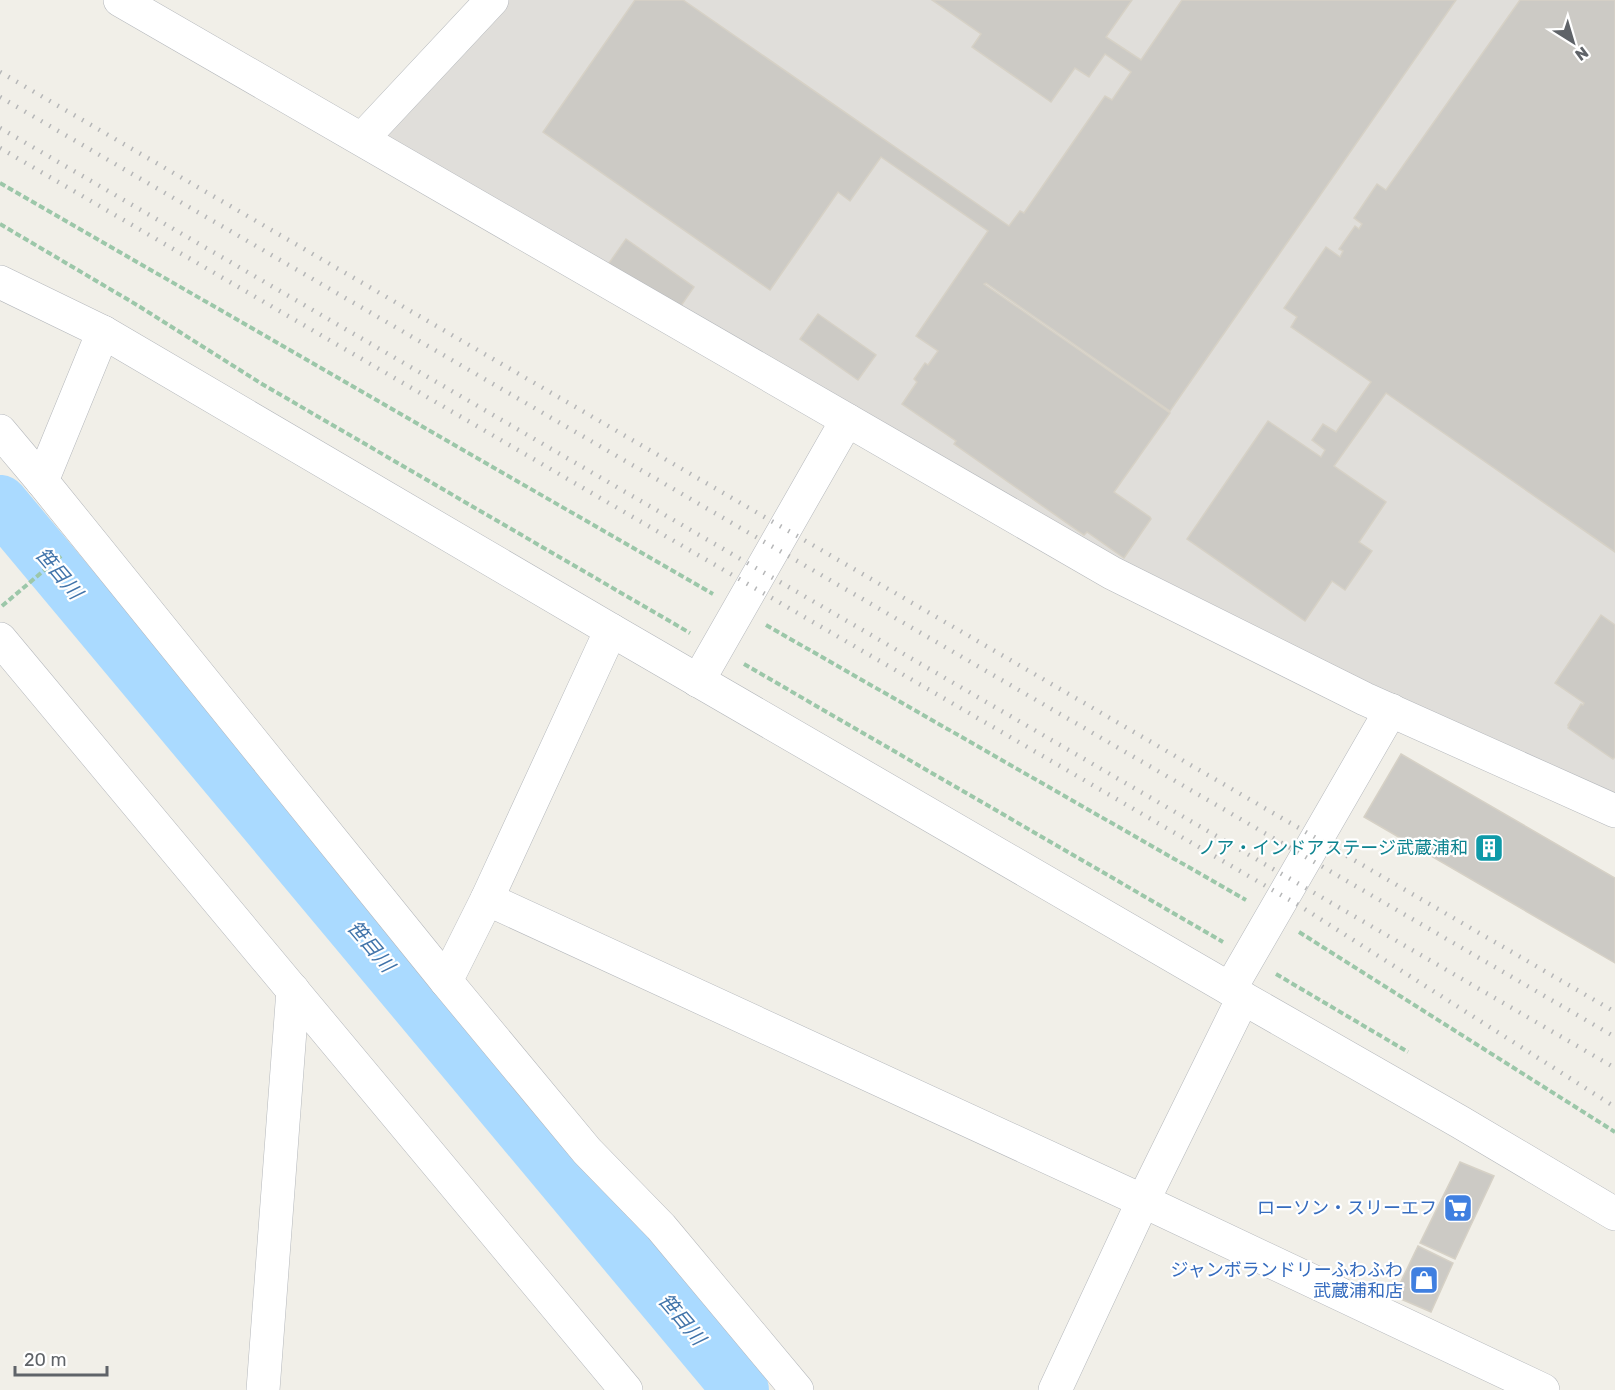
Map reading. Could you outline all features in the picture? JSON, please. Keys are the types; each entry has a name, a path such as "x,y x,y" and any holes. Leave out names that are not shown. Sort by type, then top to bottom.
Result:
{"street":[{"path":"120,0 1112,573 1365,699 1615,811"},
{"path":"362,139 492,0"},
{"path":"0,282 103,332 1615,1214"},
{"path":"42,481 103,332"},
{"path":"698,681 847,420"},
{"path":"0,431 446,981 587,1150 661,1227 797,1390"},
{"path":"446,981 487,899 611,630"},
{"path":"0,639 623,1388"},
{"path":"1055,1390 1272,915 1391,710"},
{"path":"487,899 1143,1201 1543,1390"},
{"path":"263,1390 293,990"}],"path":[{"path":"0,183 1272,915 1615,1132"},
{"path":"0,224 137,305 262,384 694,635"},
{"path":"2,606 63,554"},
{"path":"739,661 1233,947"}],"shaded area":[{"path":"492,0 1615,0 1615,811 1365,699 362,139"}],"building":[{"path":"635,0 683,0 1009,226 1020,211 1024,213 1105,96 1112,100 1131,72 1105,54 1089,77 1075,68 1051,102 972,47 981,34 932,0 1132,0 1106,37 1141,60 1182,0 1456,0 1170,411 986,283 984,284 1170,413 1114,492 1151,519 1124,558 1087,532 1084,535 954,444 956,441 902,404 917,382 914,379 925,363 928,365 938,351 916,336 988,231 881,157 850,201 838,192 770,290 543,132"},
{"path":"1520,0 1615,0 1615,552 1386,393 1334,466 1386,502 1359,542 1372,551 1345,590 1332,581 1305,621 1187,539 1268,421 1321,457 1325,450 1312,440 1323,424 1336,432 1371,382 1291,327 1297,317 1284,308 1326,247 1340,257 1343,251 1339,249 1355,226 1359,229 1362,224 1354,218 1377,184 1386,190"},
{"path":"626,239 694,287 676,313 607,266"},
{"path":"818,314 876,355 858,380 800,339"},
{"path":"1601,615 1615,625 1615,757 1613,759 1568,728 1581,704 1584,703 1555,683"},
{"name":"ノア・インドアステージ武蔵浦和","path":"1401,754 1615,878 1615,963 1364,817"},
{"name":"ローソン・スリーエフ","path":"1460,1162 1494,1176 1455,1259 1420,1243"},
{"name":"ジャンボランドリーふわふわ 武蔵浦和店","path":"1418,1246 1453,1263 1431,1312 1394,1296"}],"waterway":[{"name":"笹目川","path":"0,503 741,1390"}],"railway":[{"path":"0,72 1615,1012"},
{"path":"0,97 1615,1037"},
{"path":"0,128 1615,1068"},
{"path":"0,148 1300,906 1615,1107"}],"place":[{"name":"ノア・インドアステージ武蔵浦和","path":"1489,848"},
{"name":"ローソン・スリーエフ","path":"1458,1208"},
{"name":"ジャンボランドリーふわふわ 武蔵浦和店","path":"1424,1280"}]}
